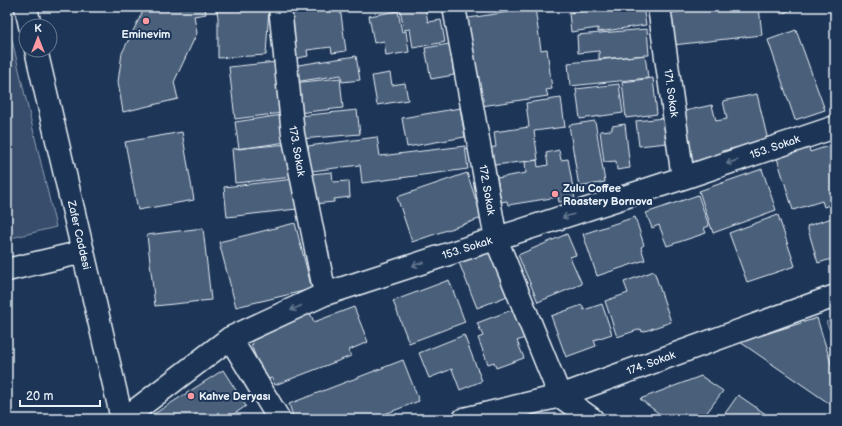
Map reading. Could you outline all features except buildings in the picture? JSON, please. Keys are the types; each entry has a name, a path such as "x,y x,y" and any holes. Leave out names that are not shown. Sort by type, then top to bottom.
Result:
{"street":[{"path":"26,7 28,18"},
{"name":"173. Sokak","path":"280,7 293,134 325,294"},
{"name":"172. Sokak","path":"454,7 496,239 560,396"},
{"name":"171. Sokak","path":"659,7 683,178"},
{"name":"Zafer Caddesi","path":"38,58 123,419"},
{"name":"153. Sokak","path":"123,419 230,338 325,294 835,127"},
{"path":"7,270 83,252"},
{"name":"174. Sokak","path":"464,419 560,396 835,296"},
{"path":"230,338 280,419"},
{"path":"560,396 592,419"}],"shaded area":[{"path":"7,27 9,27 56,227 7,239"},
{"path":"835,318 835,342 826,322"}],"place":[{"name":"Eminevim","path":"146,21"},
{"name":"Zulu Coffee Roastery Bornova","path":"555,194"},
{"name":"Kahve Deryası","path":"191,396"}]}
